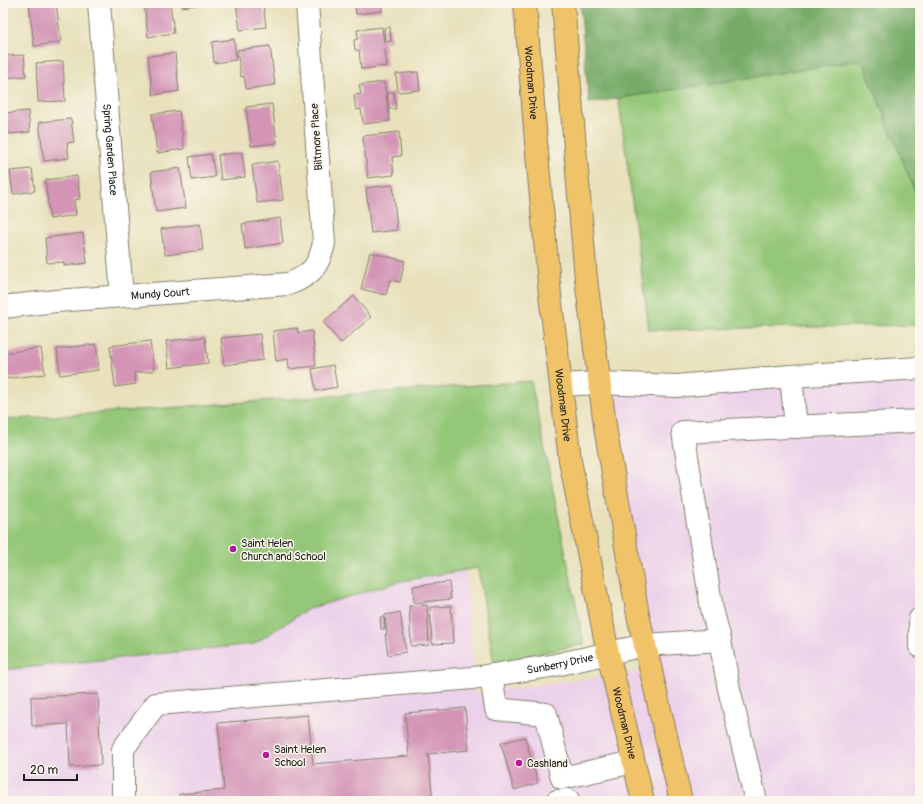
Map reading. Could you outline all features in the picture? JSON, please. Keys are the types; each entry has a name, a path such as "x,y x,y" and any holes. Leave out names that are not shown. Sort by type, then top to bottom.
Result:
{"main road":[{"name":"Woodman Drive","path":"525,3 537,154 561,385 572,468 608,653 643,801"},
{"path":"563,3 586,279 606,433 637,607 681,801"}],"street":[{"name":"Spring Garden Place","path":"99,3 122,296"},
{"name":"Biltmore Place","path":"307,3 324,243 322,256 314,269"},
{"name":"Mundy Court","path":"3,307 56,301 288,284 300,280 314,269"},
{"path":"561,385 599,383 676,386 791,376 920,368"},
{"path":"791,376 796,427"},
{"path":"756,801 712,609 683,432 920,421"},
{"path":"920,619 920,646"},
{"name":"Sunberry Drive","path":"123,801 123,749 156,704 482,676 551,666 645,645 720,640"},
{"path":"482,676 496,709 546,714 562,778 633,762"},
{"path":"557,801 568,801"}],"shaded area":[{"path":"920,369 920,801 3,801 3,420 451,386 475,693 651,670 599,383"}],"green space":[{"path":"580,3 920,3 920,204 862,60 589,103"},
{"path":"606,3 920,3 920,325 649,330"},
{"path":"531,381 584,644 494,663 478,568 401,581 308,609 254,644 3,670 3,420"}],"building":[{"path":"29,3 56,3 61,42 34,46"},
{"path":"144,3 170,3 174,33 148,37"},
{"path":"181,3 204,3 204,4 182,7"},
{"path":"236,3 263,3 266,27 240,30"},
{"path":"355,3 381,3 382,11 356,14"},
{"path":"382,27 387,66 361,69 359,50 355,50 354,40 358,39 357,30"},
{"path":"390,27 391,41 385,42 384,28"},
{"path":"234,39 236,60 214,63 212,42"},
{"path":"270,46 275,85 246,89 244,76 241,77 237,50"},
{"path":"175,53 179,91 153,95 148,56"},
{"path":"24,55 26,76 3,78 3,56"},
{"path":"63,61 65,101 38,102 36,63"},
{"path":"418,72 420,90 398,92 396,74"},
{"path":"384,82 390,121 363,124 361,109 356,110 354,95 361,94 359,85"},
{"path":"394,92 396,109 389,109 387,93"},
{"path":"272,104 277,143 251,146 246,107"},
{"path":"28,111 30,132 9,134 6,113"},
{"path":"179,111 184,149 157,153 152,114"},
{"path":"71,119 74,142 67,143 69,158 44,161 39,122"},
{"path":"399,132 401,156 392,157 394,175 368,178 363,136"},
{"path":"242,152 245,177 221,180 218,155"},
{"path":"211,154 215,177 192,180 189,157"},
{"path":"278,161 283,200 257,203 252,165"},
{"path":"180,168 186,208 156,212 151,172"},
{"path":"32,169 35,191 13,194 10,171"},
{"path":"3,174 6,191 3,192"},
{"path":"77,176 80,199 74,200 76,215 50,219 45,180"},
{"path":"393,185 397,230 371,233 366,188"},
{"path":"280,218 283,243 245,249 242,224"},
{"path":"200,224 203,250 165,255 161,229"},
{"path":"83,233 87,263 64,266 64,262 47,263 45,238"},
{"path":"370,252 405,261 400,282 390,280 386,295 361,289"},
{"path":"354,296 371,317 341,343 323,322"},
{"path":"297,328 298,333 312,331 316,366 289,369 288,359 276,361 273,331"},
{"path":"260,334 263,360 224,365 221,338"},
{"path":"205,337 208,363 169,368 166,341"},
{"path":"150,341 154,371 134,373 136,384 115,387 110,346"},
{"path":"96,344 99,370 60,375 57,349"},
{"path":"41,348 45,374 3,379 3,353"},
{"path":"333,365 337,387 316,391 312,369"},
{"path":"449,582 451,599 414,603 413,586"},
{"path":"427,605 429,645 411,646 409,606"},
{"path":"451,606 453,643 432,644 430,607"},
{"path":"400,612 406,652 388,655 385,634 387,634 385,615"},
{"path":"380,617 384,617 385,629 381,629"},
{"path":"98,694 101,765 70,767 68,724 32,726 31,697"},
{"name":"Saint Helen School","path":"465,708 469,750 428,754 433,801 180,801 179,794 224,790 218,723 308,715 313,764 409,756 405,713"},
{"name":"Cashland","path":"525,737 538,783 514,790 501,743"}],"place":[{"name":"Saint Helen Church and School","path":"233,549"},
{"name":"Saint Helen School","path":"266,755"},
{"name":"Cashland","path":"519,763"}]}
